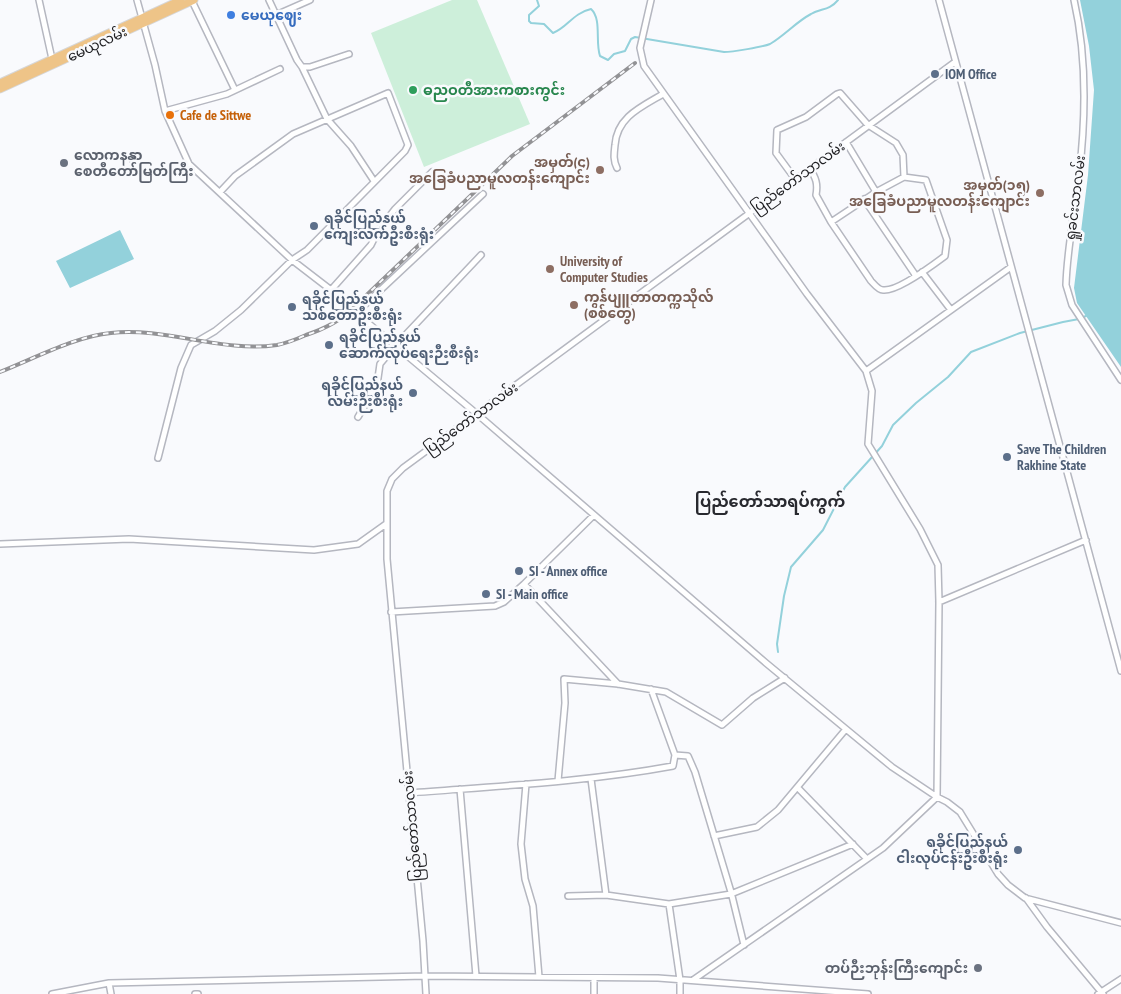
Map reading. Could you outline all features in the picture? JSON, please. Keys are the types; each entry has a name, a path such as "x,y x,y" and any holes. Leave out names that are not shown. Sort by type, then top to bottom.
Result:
{"main road":[{"name":"မေယုလမ်း","path":"0,89 142,21 181,0"},
{"name":"မေယုလမ်း","path":"0,83 52,59 193,0"}],"street":[{"path":"38,0 52,59"},
{"path":"137,0 155,65 165,111 189,164 292,260 331,290 477,414 784,678 892,767 960,812 998,874 1008,885 1025,898 1046,927 1101,993 1121,979"},
{"path":"193,0 234,90"},
{"path":"269,0 327,119 351,146 374,181"},
{"path":"276,15 309,0"},
{"path":"651,0 641,42 640,52 644,66 807,294 866,371 872,391 868,444 920,529 938,565 937,797 883,848 693,980"},
{"path":"940,0 955,62 1028,324 1121,671"},
{"name":"ရှုခင်းသာလမ်း","path":"1074,0 1081,35 1083,78 1081,159 1066,285 1072,305 1121,380"},
{"path":"302,67 310,67 349,54"},
{"name":"ပြည်တော်သာလမ်း","path":"426,994 426,976 391,612 386,524 387,491 392,479 397,473 955,62"},
{"path":"165,111 234,90 280,69"},
{"path":"158,458 180,368 191,345 215,331 241,310 292,260 307,250 405,151 408,145 388,93 293,134 235,176 220,192"},
{"path":"616,168 613,161 615,139 623,121 633,112 663,94"},
{"path":"795,180 776,153 777,130 806,117 837,94 840,94 868,125 896,143 903,155 904,177"},
{"path":"846,142 876,192"},
{"path":"810,169 816,177 818,185 816,195 831,222 871,281 878,288 883,290 892,289 916,276 945,256 947,240 926,180 904,177 864,199 831,222"},
{"path":"331,290 371,246 378,231 395,209 432,172"},
{"path":"356,313 484,194"},
{"path":"864,199 916,276"},
{"path":"358,417 377,385 380,364 482,255"},
{"path":"866,371 1011,267"},
{"path":"922,272 951,310"},
{"path":"391,612 495,606 504,602 594,515"},
{"path":"0,544 129,539 314,550 358,544 386,524"},
{"path":"939,602 1086,540"},
{"path":"524,584 618,684"},
{"path":"558,781 564,679 618,684 666,692 722,725 753,698 784,678"},
{"path":"409,793 591,779 673,766 675,755 651,689"},
{"path":"714,836 757,827 778,810 798,788 818,760 846,729"},
{"path":"675,755 688,756 695,772 744,945"},
{"path":"591,779 606,895"},
{"path":"526,784 521,844 525,879 533,906 539,977"},
{"path":"798,788 867,858"},
{"path":"460,789 476,976"},
{"path":"568,896 606,895 669,904 731,894 853,844"},
{"path":"1025,898 1121,923"},
{"path":"669,904 680,980 680,994"},
{"path":"52,994 109,984 476,976 693,980 868,994"},
{"path":"594,978 594,994"},
{"path":"109,984 111,994"}],"green space":[{"path":"452,0 477,0 530,124 424,167 371,33"}],"water":[{"path":"1080,0 1121,0 1121,367 1077,303 1074,288 1088,175 1094,90 1089,46"},
{"path":"120,230 134,259 70,288 56,261"}],"waterway":[{"path":"537,0 539,6 529,15 529,21 531,23 544,24 553,33 579,14 591,9 596,19 600,56 608,60 614,54 625,51 631,39 635,37 724,52 770,44 806,17 828,8 838,0"},
{"path":"778,652 777,644 784,596 791,567 823,530 845,487 882,446 893,425 948,377 971,352 1020,333 1086,316"}],"railway":[{"path":"0,372 69,343 111,333 153,333 236,346 256,347 277,345 325,328 347,314 512,156 635,63"}],"place":[{"name":"မေယုဈေး","path":"231,15"},
{"name":"IOM Office","path":"935,74"},
{"name":"ဓညဝတီအားကစားကွင်း","path":"413,90"},
{"name":"Cafe de Sittwe","path":"170,115"},
{"name":"လောကနန္ဒာ စေတီတော်မြတ်ကြီး","path":"64,163"},
{"name":"အမှတ်(၄) အခြေခံပညာမူလတန်းကျောင်း","path":"600,170"},
{"name":"အမှတ်(၁၅) အခြေခံပညာမူလတန်းကျောင်း","path":"1040,193"},
{"name":"ရခိုင်ပြည်နယ် ကျေးလက်ဦးစီးရုံး","path":"314,226"},
{"name":"University of Computer Studies","path":"550,269"},
{"name":"ကွန်ပျူတာတက္ကသိုလ် (စစ်တွေ)","path":"574,305"},
{"name":"ရခိုင်ပြည်နယ် သစ်တောဦးစီးရုံး","path":"292,307"},
{"name":"ရခိုင်ပြည်နယ် ဆောက်လုပ်ရေးဉီးစီးရုံး","path":"329,345"},
{"name":"ရခိုင်ပြည်နယ် လမ်းဉီးစီးရုံး","path":"413,393"},
{"name":"Save The Children Rakhine State","path":"1007,457"},
{"name":"SI - Annex office","path":"519,571"},
{"name":"SI - Main office","path":"486,594"},
{"name":"ရခိုင်ပြည်နယ် ငါးလုပ်ငန်းဦးစီးရုံး","path":"1018,850"},
{"name":"တပ်ဉီးဘုန်းကြီးကျောင်း","path":"978,968"}],"district":[{"name":"ပြည်တော်သာရပ်ကွက်","path":"770,501"}]}
